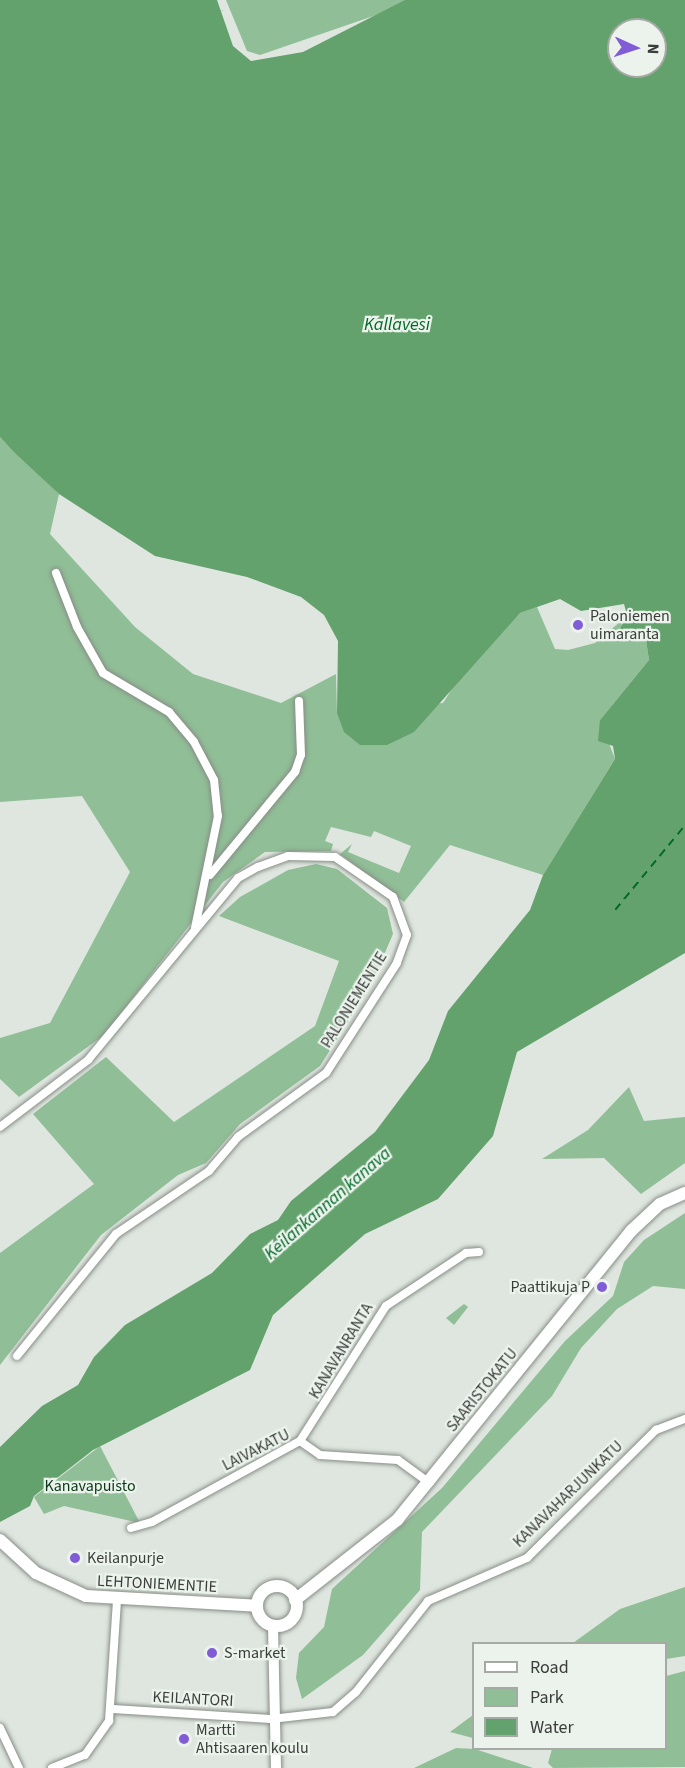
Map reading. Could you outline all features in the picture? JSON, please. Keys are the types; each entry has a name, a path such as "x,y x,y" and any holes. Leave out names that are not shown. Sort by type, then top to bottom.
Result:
{"main road":[{"name":"SAARISTOKATU","path":"295,1600 397,1520 430,1483 630,1231 660,1204 685,1192"},
{"name":"LEHTONIEMENTIE","path":"0,1540 36,1573 86,1596 257,1606"},
{"path":"273,1587 289,1591 295,1600 289,1621 273,1625 260,1616 257,1606 260,1596 273,1587"}],"street":[{"path":"56,573 77,627 104,673 169,712 195,742 214,780 218,816 210,875 194,932"},
{"path":"210,875 295,772 301,755 299,701"},
{"name":"PALONIEMENTIE","path":"0,1127 88,1060 238,878 288,855 318,853 349,865 393,897 407,935 370,1010 326,1073 238,1137 209,1171 116,1234 17,1356"},
{"name":"KANAVANRANTA","path":"300,1441 386,1306 466,1253 479,1252"},
{"name":"KANAVAHARJUNKATU","path":"272,1719 315,1716 346,1704 428,1601 527,1558 656,1430 685,1419"},
{"name":"LAIVAKATU","path":"132,1527 152,1522 300,1441 320,1455 398,1460 430,1483"},
{"path":"52,1768 85,1755 103,1736 112,1709 117,1599"},
{"path":"273,1625 272,1719 276,1768"},
{"name":"KEILANTORI","path":"112,1709 272,1719"},
{"path":"0,1728 19,1768"}],"green space":[{"path":"226,0 420,0 260,55 247,51"},
{"path":"0,437 59,494 50,534 135,627 193,674 281,703 336,674 337,713 443,703 463,672 520,613 537,607 555,649 568,650 595,643 627,616 621,624 646,640 649,660 600,720 615,759 543,875 450,845 404,902 340,854 352,844 348,852 399,873 411,846 374,831 371,837 331,827 325,841 333,844 331,851 265,852 223,882 104,1035 19,1097 0,1079 0,1038 50,1023 130,872 82,796 0,802"},
{"path":"316,864 337,869 387,908 393,934 371,985 320,1066 240,1124 206,1163 178,1175 101,1235 0,1365 0,1253 94,1184 33,1114 106,1057 174,1122 315,1026 339,961 219,916 240,897 288,870"},
{"path":"629,1087 644,1121 685,1117 685,1163 641,1194 604,1158 542,1159 588,1130"},
{"path":"685,1213 685,1289 653,1286 617,1309 581,1348 552,1396 422,1532 420,1590 363,1655 302,1699 296,1678 299,1653 324,1627 332,1589 442,1488 565,1341 613,1296 624,1262 644,1240"},
{"path":"464,1304 468,1307 454,1325 446,1318"},
{"name":"Kanavapuisto","path":"100,1446 140,1523 64,1506 44,1514 34,1497"},
{"path":"685,1587 685,1656 667,1659 667,1642 574,1642 620,1609"},
{"path":"685,1671 685,1767 553,1768 548,1763 552,1750 667,1750 667,1676"},
{"path":"472,1716 472,1738 450,1732"},
{"path":"456,1748 478,1750 533,1768 414,1768"}],"water":[{"name":"Kallavesi","path":"0,0 217,0 233,46 251,61 303,52 405,0 685,0 685,953 517,1052 493,1136 438,1199 365,1234 273,1315 250,1370 93,1450 34,1496 30,1506 0,1522 0,1447 42,1406 78,1385 94,1357 125,1325 212,1273 250,1234 278,1220 291,1201 375,1132 429,1060 448,1011 530,910 543,875 615,759 613,746 598,741 600,720 649,660 646,640 620,629 627,615 624,604 581,611 560,599 520,613 414,732 387,745 360,745 344,732 337,713 338,641 324,615 301,597 247,577 155,556 59,494 0,437"}],"ferry route":[{"path":"615,910 685,825"}],"place":[{"name":"Paloniemen uimaranta","path":"578,625"},
{"name":"Paattikuja P","path":"602,1287"},
{"name":"Keilanpurje","path":"75,1558"},
{"name":"S-market","path":"212,1653"},
{"name":"Martti Ahtisaaren koulu","path":"184,1739"}],"water label":[{"name":"Keilankannan kanava","path":"328,1204"}]}
